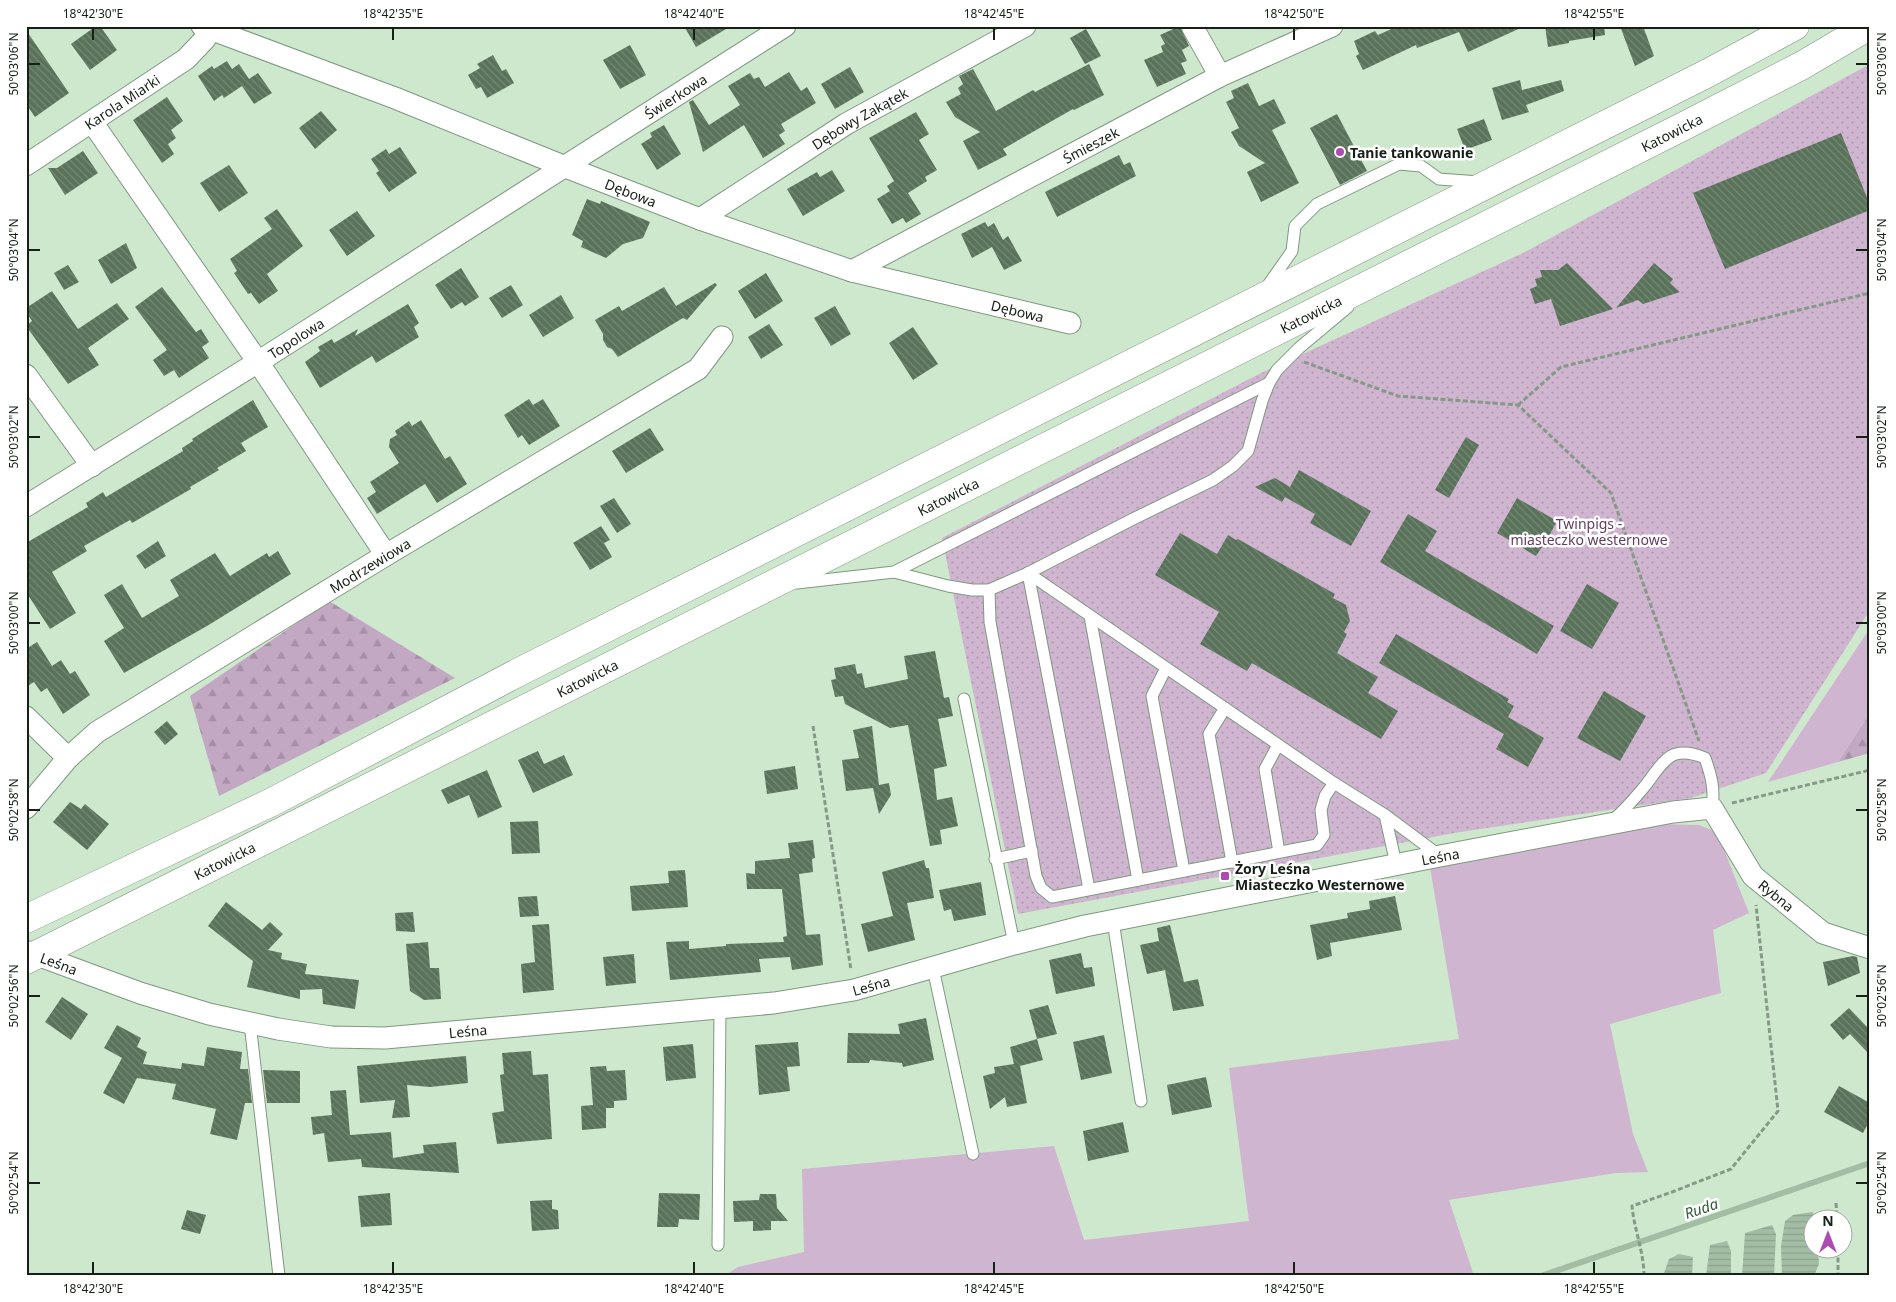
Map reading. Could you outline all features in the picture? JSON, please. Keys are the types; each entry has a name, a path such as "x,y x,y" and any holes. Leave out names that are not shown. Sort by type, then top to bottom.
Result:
{"main road":[{"path":"26,920 80,892 274,801 519,672 1491,183 1755,49 1795,26"},
{"name":"Katowicka","path":"30,955 768,588 1382,278 1801,66 1869,26"}],"street":[{"name":"Świerkowa","path":"563,166 785,26"},
{"name":"Dębowy Zakątek","path":"700,219 846,124 1025,26"},
{"path":"1192,26 1220,76"},
{"name":"Śmieszek","path":"852,271 1220,76 1332,26"},
{"name":"Dębowa","path":"220,29 700,219 852,271 1070,324"},
{"name":"Karola Miarki","path":"26,165 186,59 205,39 220,29"},
{"path":"92,122 258,362 386,555"},
{"name":"Topolowa","path":"26,506 258,362 563,166"},
{"name":"Modrzewiowa","path":"26,808 68,758 97,732 386,555 698,369 722,337"},
{"path":"26,375 92,466"},
{"path":"26,717 68,758"},
{"name":"Leśna","path":"30,955 209,1014 278,1030 331,1037 385,1038 774,1003 854,990 1014,944 1112,921 1608,824 1673,812 1712,808"},
{"name":"Rybna","path":"1712,808 1753,876 1823,934 1870,948"}],"lane":[{"path":"1258,300 1292,251 1295,226 1317,204 1399,164 1421,166 1439,179 1491,183"},
{"path":"768,588 822,579 894,572 948,586 972,590 989,590 1028,573 1213,480 1233,466 1248,451 1269,383 1277,370 1382,278"},
{"path":"894,572 1269,383"},
{"path":"1028,573 1334,783 1385,815 1440,856"},
{"path":"1028,573 1089,890"},
{"path":"989,590 990,622 1036,876 1041,888 1052,897 1317,845 1324,835 1321,810 1325,796 1334,783"},
{"path":"1090,616 1138,880"},
{"path":"1166,668 1152,696 1184,871"},
{"path":"964,699 995,859 1014,944"},
{"path":"1225,708 1209,734 1232,862"},
{"path":"1278,745 1265,769 1279,852"},
{"path":"1608,824 1627,807 1661,766 1672,756 1684,753 1706,758 1712,776 1714,794 1712,808"},
{"path":"1385,815 1396,864"},
{"path":"995,859 1032,851"},
{"path":"1112,921 1141,1101"},
{"path":"933,968 973,1154"},
{"path":"718,1245 720,1008"},
{"path":"250,1023 278,1276"}],"path":[{"path":"1518,405 1561,367 1870,293"},
{"path":"1290,357 1398,396 1518,405 1611,493 1706,758"},
{"path":"813,726 854,990"},
{"path":"1712,808 1870,770"},
{"path":"1644,1276 1644,1262 1634,1223 1632,1206 1731,1169 1778,1111 1753,876"},
{"path":"1836,1203 1836,1210"},
{"path":"1838,1260 1838,1276"}],"green space":[{"name":"Twinpigs - miasteczko westernowe","path":"1870,64 1870,610 1766,773 1691,798 1460,832 1018,914 942,538 1257,375 1523,253"},
{"path":"329,601 455,678 219,796 190,696"},
{"path":"1870,628 1870,713 1838,762 1768,782"},
{"path":"1870,713 1870,753 1838,762"},
{"path":"1658,824 1699,825 1717,832 1749,913 1713,930 1721,993 1610,1024 1633,1134 1648,1172 1616,1173 1449,1200 1474,1276 724,1276 738,1267 804,1252 802,1169 1054,1146 1084,1240 1249,1221 1229,1068 1459,1039 1430,867"}],"shaded area":[{"path":"1804,1213 1804,1260 1819,1260 1814,1276 1782,1276 1781,1246 1785,1221 1793,1215"},
{"path":"1772,1225 1776,1234 1774,1276 1742,1276 1745,1233"},
{"path":"1727,1241 1731,1251 1731,1276 1706,1276 1710,1245"},
{"path":"1679,1254 1693,1257 1692,1276 1663,1276 1669,1259"}],"building":[{"path":"96,26 100,26 117,50 90,70 71,44"},
{"path":"684,26 731,26 696,47"},
{"path":"1180,26 1189,46 1182,50 1187,61 1181,63 1186,74 1157,87 1144,60 1163,52 1161,46 1165,44 1160,35"},
{"path":"1398,26 1525,26 1468,52 1459,32 1417,48 1416,45 1363,70 1356,56 1359,54 1354,41 1375,31 1378,35"},
{"path":"1545,26 1604,26 1605,35 1569,41 1569,43 1548,47"},
{"path":"1620,26 1643,26 1654,56 1635,66"},
{"path":"1086,29 1101,56 1085,64 1070,38"},
{"path":"26,30 69,93 35,117 26,104"},
{"path":"630,45 646,75 620,89 603,60"},
{"path":"493,55 502,71 506,69 514,83 487,98 481,87 476,89 468,75 480,68 477,64"},
{"path":"227,61 232,69 239,64 249,79 258,73 272,93 254,104 242,86 224,98 222,95 214,101 198,76 212,66 214,69"},
{"path":"1089,64 1104,95 1073,109 1003,149 1007,155 978,170 963,141 980,132 955,117 946,102 961,94 958,88 963,84 959,76 973,69 996,111 1033,90 1035,92"},
{"path":"850,67 864,92 835,109 821,84"},
{"path":"789,72 801,91 807,87 816,103 781,124 785,131 779,135 785,144 763,158 744,125 703,152 689,102 693,100 709,125 740,105 728,86 750,73 754,79 759,77 765,87"},
{"path":"1520,80 1522,90 1561,80 1564,91 1526,105 1529,112 1502,120 1492,88"},
{"path":"1248,83 1259,106 1274,99 1286,123 1272,130 1299,183 1261,202 1247,172 1265,163 1239,146 1231,132 1239,128 1226,102 1234,98 1231,91"},
{"path":"167,97 183,121 171,130 176,138 168,144 174,154 162,163 133,120"},
{"path":"321,111 337,130 315,149 299,128"},
{"path":"916,112 929,134 919,140 937,170 925,177 927,181 908,193 921,214 906,223 903,218 892,224 877,199 890,191 887,186 894,181 869,138"},
{"path":"1337,114 1367,171 1340,185 1310,128"},
{"path":"1484,119 1492,140 1465,150 1457,129"},
{"path":"664,125 681,154 657,170 641,144 652,137 650,133"},
{"path":"1841,133 1870,205 1870,210 1725,269 1693,193"},
{"path":"400,147 417,173 389,192 376,173 379,171 371,159 386,149 389,154"},
{"path":"83,151 98,173 65,195 48,168 57,168"},
{"path":"1119,155 1124,165 1130,162 1136,176 1057,217 1045,192"},
{"path":"229,165 248,193 219,212 200,183"},
{"path":"832,170 845,191 803,216 787,189 817,172 820,177"},
{"path":"587,199 600,204 601,201 650,222 643,238 623,244 606,258 581,247 583,241 572,235"},
{"path":"277,209 303,246 267,274 278,291 259,304 251,293 248,294 234,273 237,271 230,259 272,229 264,218"},
{"path":"357,211 375,236 347,256 329,230"},
{"path":"985,222 988,227 994,223 1003,240 1008,236 1022,261 1004,270 992,247 972,258 961,234"},
{"path":"126,243 137,268 111,284 98,260"},
{"path":"1567,263 1613,309 1560,326 1551,299 1535,304 1530,289 1537,286 1535,279 1542,277 1540,270 1558,270"},
{"path":"1654,263 1673,279 1670,283 1680,292 1643,304 1638,300 1616,308"},
{"path":"68,265 79,282 64,290 54,273"},
{"path":"461,268 479,297 465,306 462,302 451,309 435,285"},
{"path":"766,273 783,301 755,319 738,291"},
{"path":"715,283 717,285 687,320 683,318 618,357 612,349 607,347 603,340 603,334 595,320 619,306 622,311 664,287 676,306"},
{"path":"511,285 523,305 502,318 489,298"},
{"path":"162,287 196,332 201,329 209,342 202,347 209,358 179,378 174,370 164,376 153,360 167,350 135,307"},
{"path":"52,291 78,329 117,303 129,319 88,348 99,365 68,384 26,326 32,321 26,312 26,308"},
{"path":"561,295 574,318 543,337 529,315"},
{"path":"408,304 419,323 414,327 419,337 376,363 372,356 320,388 305,362 320,351 318,347 332,339 334,343 358,329 355,336"},
{"path":"835,306 851,334 831,346 814,318"},
{"path":"769,324 783,345 761,359 748,337"},
{"path":"913,327 938,364 913,380 889,343"},
{"path":"529,399 533,405 543,399 560,426 529,445 522,435 518,438 504,415"},
{"path":"253,400 268,427 241,443 246,451 217,468 219,470 190,487 191,489 132,523 130,520 84,546 87,551 52,572 76,613 50,629 26,592 26,543 88,507 86,503 103,492 106,497 183,451 182,448 193,441 192,439"},
{"path":"421,420 445,459 450,456 467,484 437,503 425,484 377,514 367,498 376,492 370,482 399,463 389,447 390,439 397,435 395,431 409,421 412,426"},
{"path":"650,428 664,450 626,473 612,451"},
{"path":"1466,437 1479,445 1449,498 1435,490"},
{"path":"1299,470 1371,511 1351,546 1310,523 1315,514 1285,497 1282,502 1255,487 1275,478 1290,487"},
{"path":"614,498 631,524 617,533 600,506"},
{"path":"1517,498 1557,521 1536,556 1497,533"},
{"path":"1408,514 1437,531 1425,551 1554,626 1537,654 1380,562"},
{"path":"601,526 610,540 604,543 612,557 590,570 573,543"},
{"path":"1180,533 1217,554 1228,535 1236,540 1238,539 1335,594 1333,598 1346,605 1350,621 1344,632 1347,634 1337,653 1378,677 1368,693 1398,711 1381,739 1252,663 1247,671 1200,644 1219,612 1155,575"},
{"path":"158,541 166,556 145,569 136,556"},
{"path":"278,551 291,574 207,626 124,673 104,641 124,628 104,595 122,584 142,618 179,596 170,580 215,553 230,576 267,553 269,557"},
{"path":"1587,584 1619,603 1592,649 1560,631"},
{"path":"1396,634 1509,699 1507,702 1514,706 1508,717 1544,738 1528,767 1496,749 1504,734 1379,663"},
{"path":"37,642 52,666 61,660 70,674 75,671 90,695 63,714 47,688 41,692 34,682 26,687 26,649"},
{"path":"935,651 944,698 949,697 953,716 938,719 947,766 934,769 937,800 952,797 958,826 940,830 942,844 930,846 908,725 890,728 845,704 843,696 835,697 831,680 836,679 834,668 855,664 857,674 862,673 865,688 908,679 904,656"},
{"path":"1604,691 1646,716 1620,761 1577,738"},
{"path":"167,721 178,734 165,745 154,732"},
{"path":"872,726 879,785 889,783 891,795 879,814 873,788 846,791 842,760 859,758 853,730"},
{"path":"538,751 544,764 564,755 573,775 533,793 518,760"},
{"path":"795,766 798,789 767,794 764,771"},
{"path":"487,770 502,807 478,818 469,795 448,804 441,790"},
{"path":"70,802 81,809 85,804 109,824 87,850 53,822"},
{"path":"538,821 540,853 512,854 510,822"},
{"path":"813,840 815,858 812,859 813,872 799,874 806,935 820,934 823,965 792,970 790,957 759,959 761,972 670,980 666,942 689,941 689,949 726,946 726,944 784,942 783,937 787,936 782,889 747,889 746,873 755,874 755,861 790,858 788,843"},
{"path":"924,860 926,868 929,868 934,898 907,903 915,940 868,952 861,924 893,916 882,872"},
{"path":"685,870 688,907 632,911 630,886 669,883 668,871"},
{"path":"981,882 986,915 954,921 951,909 944,911 939,890"},
{"path":"537,896 539,916 520,917 518,897"},
{"path":"1395,896 1402,930 1330,943 1332,956 1317,960 1310,925 1348,918 1347,913 1370,909 1369,901"},
{"path":"226,902 262,930 270,922 283,934 268,950 282,953 281,959 307,964 305,974 359,980 355,1009 323,1004 322,989 300,990 300,999 247,987 253,961 208,926"},
{"path":"413,912 415,932 396,931 395,913"},
{"path":"549,924 554,990 523,993 521,964 535,962 532,925"},
{"path":"1170,925 1184,982 1198,979 1204,1006 1173,1011 1165,970 1147,974 1140,945 1159,941 1157,928"},
{"path":"428,942 430,968 439,968 441,999 424,1000 410,991 406,944"},
{"path":"1081,953 1084,968 1092,967 1095,986 1056,994 1049,960"},
{"path":"634,954 636,983 606,986 603,957"},
{"path":"1853,956 1857,957 1860,973 1828,986 1823,962"},
{"path":"62,997 88,1014 71,1040 45,1022"},
{"path":"1048,1005 1057,1034 1037,1039 1029,1010"},
{"path":"1849,1008 1870,1030 1870,1055 1850,1034 1843,1040 1830,1025"},
{"path":"926,1018 934,1060 903,1067 902,1063 870,1060 869,1063 847,1063 848,1033 900,1034 898,1024"},
{"path":"117,1025 141,1038 137,1047 147,1052 143,1064 181,1069 182,1063 204,1066 207,1047 242,1052 240,1069 248,1069 252,1103 245,1103 237,1140 210,1134 216,1109 172,1099 176,1084 137,1078 124,1104 103,1093 122,1058 104,1048"},
{"path":"1104,1035 1112,1073 1081,1080 1073,1042"},
{"path":"1037,1039 1043,1060 1020,1066 1027,1103 1007,1107 1005,1097 990,1109 983,1076 995,1073 994,1067 1014,1064 1010,1047"},
{"path":"798,1042 800,1066 787,1067 790,1091 759,1095 755,1045"},
{"path":"693,1044 696,1078 666,1081 663,1047"},
{"path":"531,1051 533,1075 548,1074 552,1139 497,1144 492,1113 504,1111 500,1075 504,1074 502,1053"},
{"path":"466,1056 468,1083 430,1087 407,1085 410,1117 392,1118 395,1100 360,1103 357,1066"},
{"path":"606,1066 607,1071 625,1070 627,1100 614,1101 614,1108 606,1108 606,1128 582,1130 581,1106 593,1105 590,1067"},
{"path":"263,1070 300,1071 300,1103 267,1103"},
{"path":"1206,1077 1212,1107 1172,1115 1167,1085"},
{"path":"1839,1086 1870,1103 1870,1120 1863,1133 1824,1112"},
{"path":"346,1090 350,1135 391,1132 393,1158 424,1153 423,1145 456,1142 459,1173 362,1167 361,1159 328,1162 324,1133 313,1135 311,1117 332,1115 330,1091"},
{"path":"1123,1122 1129,1152 1088,1161 1083,1131"},
{"path":"390,1193 392,1225 361,1227 358,1196"},
{"path":"659,1193 700,1194 699,1220 679,1219 678,1227 657,1227"},
{"path":"760,1194 776,1194 777,1208 788,1221 771,1221 771,1230 753,1231 753,1221 734,1222 733,1201 759,1200"},
{"path":"552,1200 552,1209 558,1210 559,1229 532,1231 530,1201"},
{"path":"187,1210 206,1215 200,1234 181,1229"}],"waterway":[{"name":"Ruda","path":"1541,1276 1870,1163"}],"place":[{"name":"Tanie tankowanie","path":"1340,152"},
{"name":"Żory Leśna Miasteczko Westernowe","path":"1225,876"}]}
